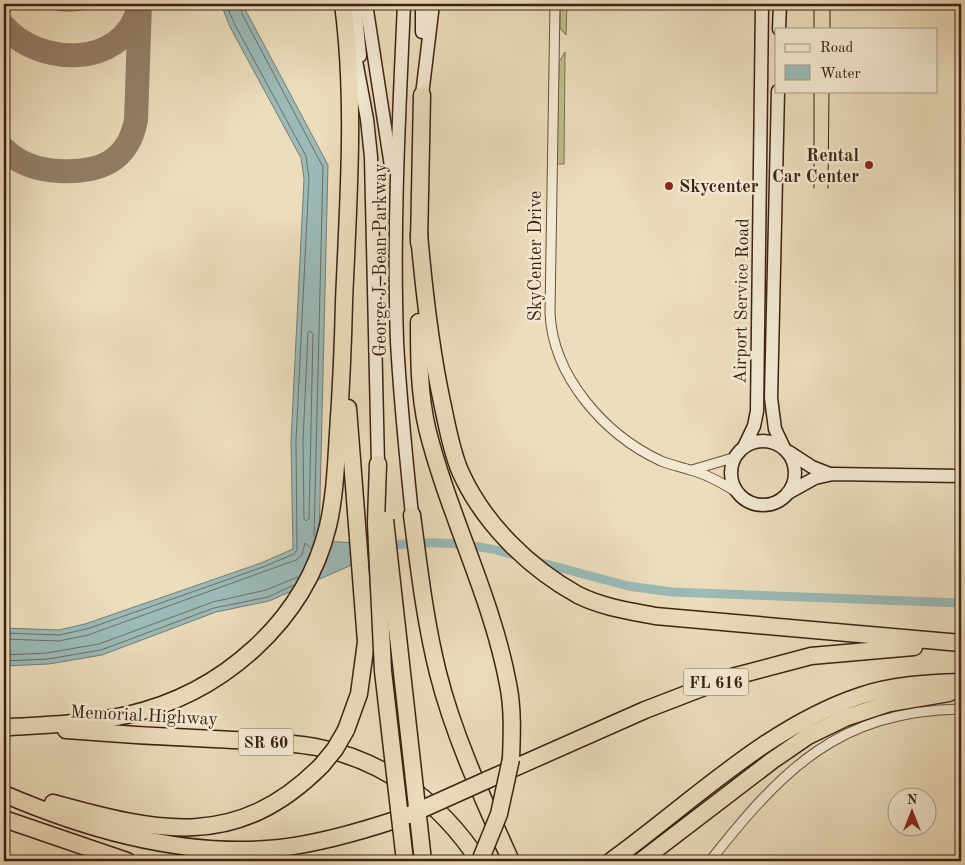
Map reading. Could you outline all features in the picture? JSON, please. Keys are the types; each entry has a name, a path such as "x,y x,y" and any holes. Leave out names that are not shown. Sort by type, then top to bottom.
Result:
{"highway":[{"path":"7,726 126,715 187,694 224,673 256,647 277,625 301,589 328,528 335,486 343,333 350,100 343,4"},
{"path":"422,95 419,234 420,376 427,426 447,495 503,657 512,713 509,777 499,814 479,861"},
{"path":"419,234 425,307 448,432 460,471 479,503 507,541 548,575 579,595 610,607 654,616 961,644"},
{"path":"4,789 79,810 150,826 201,828 228,823 268,808 293,792 322,765 335,749 346,730 357,701 365,661 366,642 355,515 343,333"},
{"path":"378,464 381,521 383,671 405,861"},
{"path":"412,515 418,563 438,674 470,765 511,861"},
{"path":"381,521 424,861"},
{"name":"FL 616","path":"4,794 51,813 113,833 156,842 228,850 279,848 357,833 398,819 645,710 728,678 811,656 865,650 961,644"},
{"path":"611,861 746,758 791,727 860,696 922,684 961,682"},
{"path":"641,861 773,760 808,736 845,718 890,702 961,691"},
{"name":"Memorial Highway","path":"7,726 285,743 340,753 392,775 424,797 465,840 479,861"},
{"path":"4,819 127,861"}],"street":[{"name":"George J. Bean Parkway","path":"343,4 367,119 373,194 378,464"},
{"path":"355,4 367,119"},
{"path":"366,4 393,186 396,226"},
{"name":"George J. Bean Parkway","path":"404,4 396,226 401,401 412,515"},
{"path":"422,4 422,95"},
{"path":"422,95 433,4"},
{"name":"SkyCenter Drive","path":"555,4 549,291 550,319 555,341 577,387 593,410 609,426 647,454 671,465 692,470 726,485 738,493"},
{"name":"Airport Service Road","path":"740,452 754,426 757,411 762,4"},
{"path":"779,28 780,4"},
{"name":"Airport Service Road","path":"778,92 771,398 775,429 785,449"},
{"path":"692,470 766,441 785,449 812,468 833,474"},
{"path":"785,449 794,466 795,476 793,485 787,495"},
{"path":"740,452 731,473 732,484 746,500 756,504 768,505 778,501 815,478 833,474 961,476"},
{"path":"710,861 778,781 840,736 897,715 932,710 961,709"}],"green space":[{"path":"43,4 96,4 77,11 62,11"},
{"path":"560,4 567,4 566,35 560,28"},
{"path":"565,52 564,164 557,164 559,62"}],"water":[{"path":"221,4 246,4 246,11 328,165 319,541 359,543 354,564 269,601 216,612 102,655 49,664 4,666 4,628 59,630 85,624 261,563 293,549 291,441 304,179 301,158 230,27"}],"waterway":[{"path":"356,550 418,543 437,543 477,546 518,556"},
{"path":"535,561 628,586 672,592 961,603"}],"taxiway":[{"path":"4,149 16,159 30,165 59,171 87,170 99,167 119,155 132,134 136,120 140,4"},
{"path":"4,26 19,39 37,49 57,54 77,55 97,52 115,43 129,29 138,10"}],"tram line":[{"path":"814,4 814,28"},
{"path":"830,4 830,28"},
{"path":"814,92 814,188"},
{"path":"828,188 829,92"}],"place":[{"name":"Rental Car Center","path":"869,165"},
{"name":"Skycenter","path":"669,186"}]}
